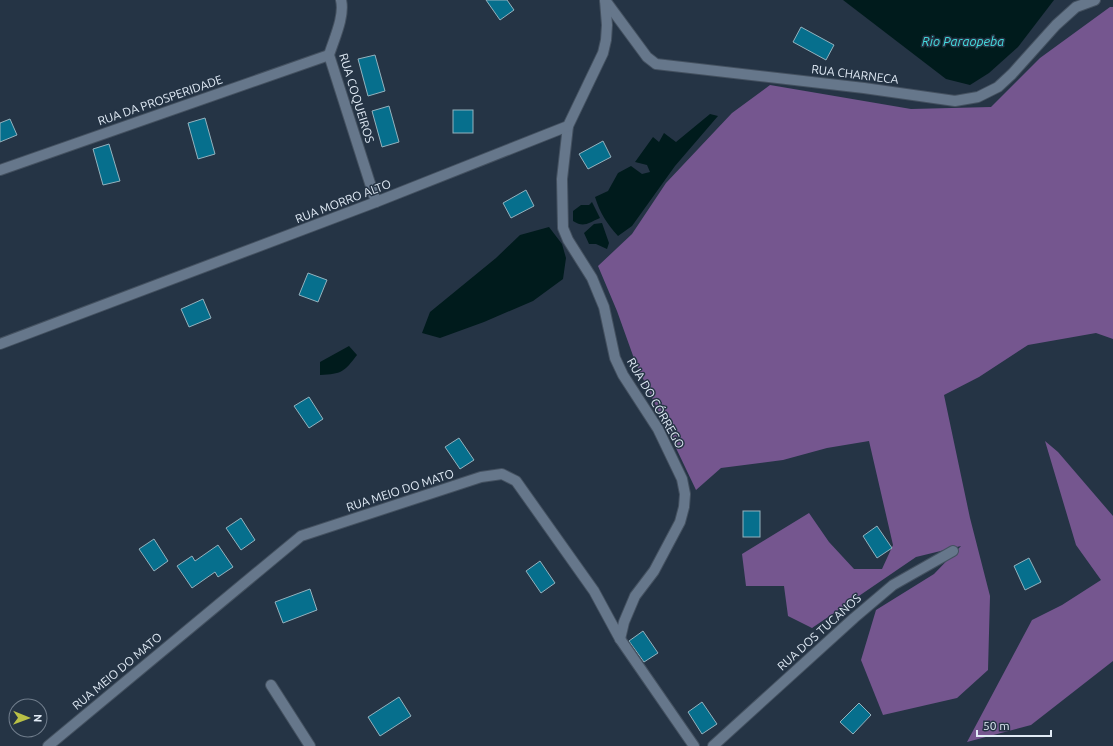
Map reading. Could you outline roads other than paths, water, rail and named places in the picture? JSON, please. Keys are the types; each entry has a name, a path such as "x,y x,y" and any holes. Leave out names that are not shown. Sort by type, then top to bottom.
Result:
{"street":[{"name":"RUA COQUEIROS","path":"341,0 342,6 337,32 329,55 376,202"},
{"name":"RUA CHARNECA","path":"605,0 647,57 656,64 864,88 955,101 978,97 998,87 1071,11 1076,7 1095,0"},
{"path":"568,126 603,53 606,32 605,0"},
{"name":"RUA DA PROSPERIDADE","path":"0,170 329,55"},
{"name":"RUA MORRO ALTO","path":"0,344 376,202 568,126"},
{"name":"RUA DO CÓRREGO","path":"568,126 562,179 563,228 568,240 592,278 604,307 615,358 623,375 658,429 682,479 685,494 680,522 654,571 635,596 624,622 620,639"},
{"name":"RUA MEIO DO MATO","path":"48,746 300,536 481,477 502,474 516,481 594,591 620,639 694,746"},
{"name":"RUA DOS TUCANOS","path":"713,746 854,618 893,585 953,551"},
{"path":"271,685 310,746"}],"water":[{"name":"Rio Paraopeba","path":"843,0 1054,0 1018,47 989,73 970,85 946,79"},
{"path":"710,114 718,116 675,166 632,226 618,236 604,218 595,197 608,191 618,173 631,166 642,174 650,172 647,165 635,162 653,137 659,142 664,133 676,142"},
{"path":"592,202 600,218 583,224 573,221 573,211 581,205 589,205"},
{"path":"602,223 609,243 607,249 596,244 589,244 584,233 594,224"},
{"path":"549,227 562,244 566,258 563,279 533,301 484,322 440,338 422,333 430,312 496,258 520,235"},
{"path":"349,346 357,355 345,369 338,373 320,375 320,362"}]}
